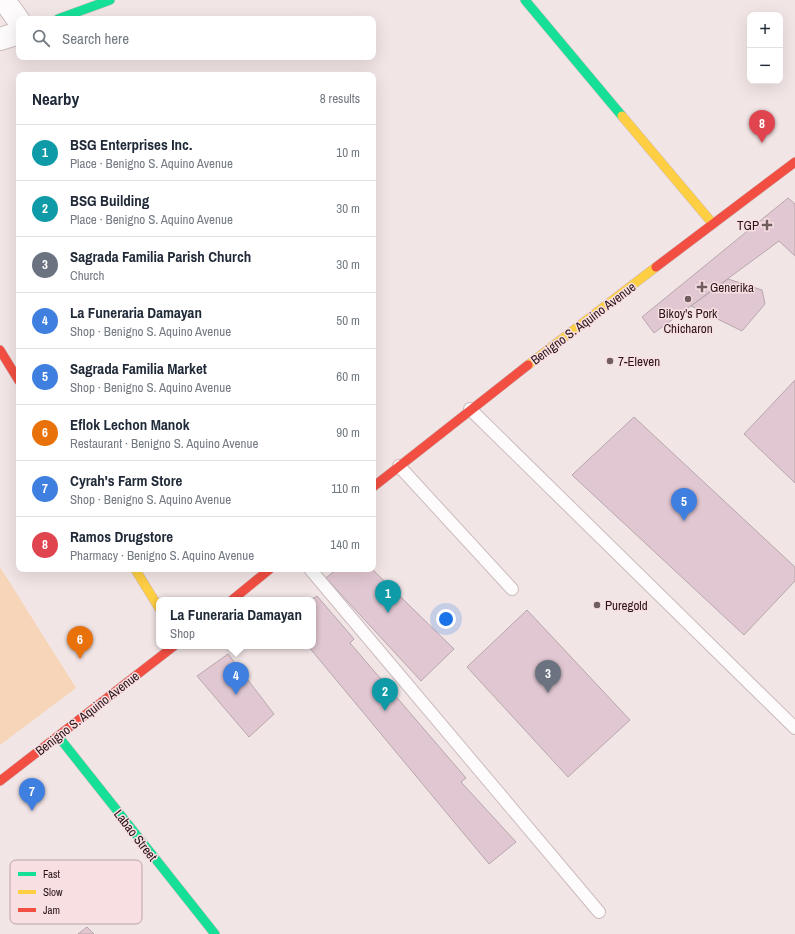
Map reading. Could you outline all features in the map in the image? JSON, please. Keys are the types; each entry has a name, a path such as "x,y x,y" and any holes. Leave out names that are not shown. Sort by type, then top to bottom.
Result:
{"main road":[{"path":"66,16 110,0"},
{"path":"525,0 713,224"},
{"name":"Benigno S. Aquino Avenue","path":"376,485 470,409 795,162"},
{"path":"0,350 16,375"},
{"path":"137,572 156,603"},
{"path":"236,597 266,572"},
{"name":"Benigno S. Aquino Avenue","path":"0,781 170,649"},
{"name":"Labao Street","path":"58,736 215,934"}],"street":[{"path":"4,0 16,17"},
{"path":"0,39 16,34"}],"lane":[{"path":"470,409 795,728"},
{"path":"399,466 512,589"},
{"path":"313,572 599,912"}],"shaded area":[{"path":"0,567 76,688 0,745"}],"building":[{"path":"788,198 795,204 795,256 779,241 654,333 642,317"},
{"path":"728,279 762,290 765,304 742,331 691,306"},
{"path":"795,380 795,483 744,434"},
{"path":"634,417 795,567 795,581 744,635 572,475"},
{"path":"333,572 375,572 454,649 421,681 326,578"},
{"path":"317,596 354,639 350,643 466,778 461,782 516,842 489,864 310,649 316,649 316,597"},
{"path":"527,610 630,720 568,777 467,667"},
{"path":"228,654 274,714 249,737 197,676"},
{"path":"87,927 94,934 78,934"}],"traffic: fast":[{"path":"66,16 110,0"},
{"path":"525,0 622,116"},
{"path":"58,736 215,934"}],"traffic: slow":[{"path":"622,116 713,224"},
{"path":"528,365 656,267"},
{"path":"137,572 156,603"}],"traffic: jam":[{"path":"656,267 795,162"},
{"path":"0,350 16,376"},
{"path":"376,485 528,365"},
{"path":"236,597 266,572"},
{"path":"0,781 170,649"}],"place":[{"name":"Ramos Drugstore","path":"762,143"},
{"name":"TGP","path":"767,225"},
{"name":"Generika","path":"702,287"},
{"name":"Bikoy's Pork Chicharon","path":"688,299"},
{"name":"7-Eleven","path":"610,361"},
{"name":"Sagrada Familia Market","path":"684,521"},
{"name":"Puregold","path":"597,605"},
{"name":"BSG Enterprises Inc.","path":"388,613"},
{"name":"Eflok Lechon Manok","path":"80,659"},
{"name":"Sagrada Familia Parish Church","path":"548,693"},
{"name":"La Funeraria Damayan","path":"236,695"},
{"name":"BSG Building","path":"385,711"},
{"name":"Cyrah's Farm Store","path":"32,811"}]}
